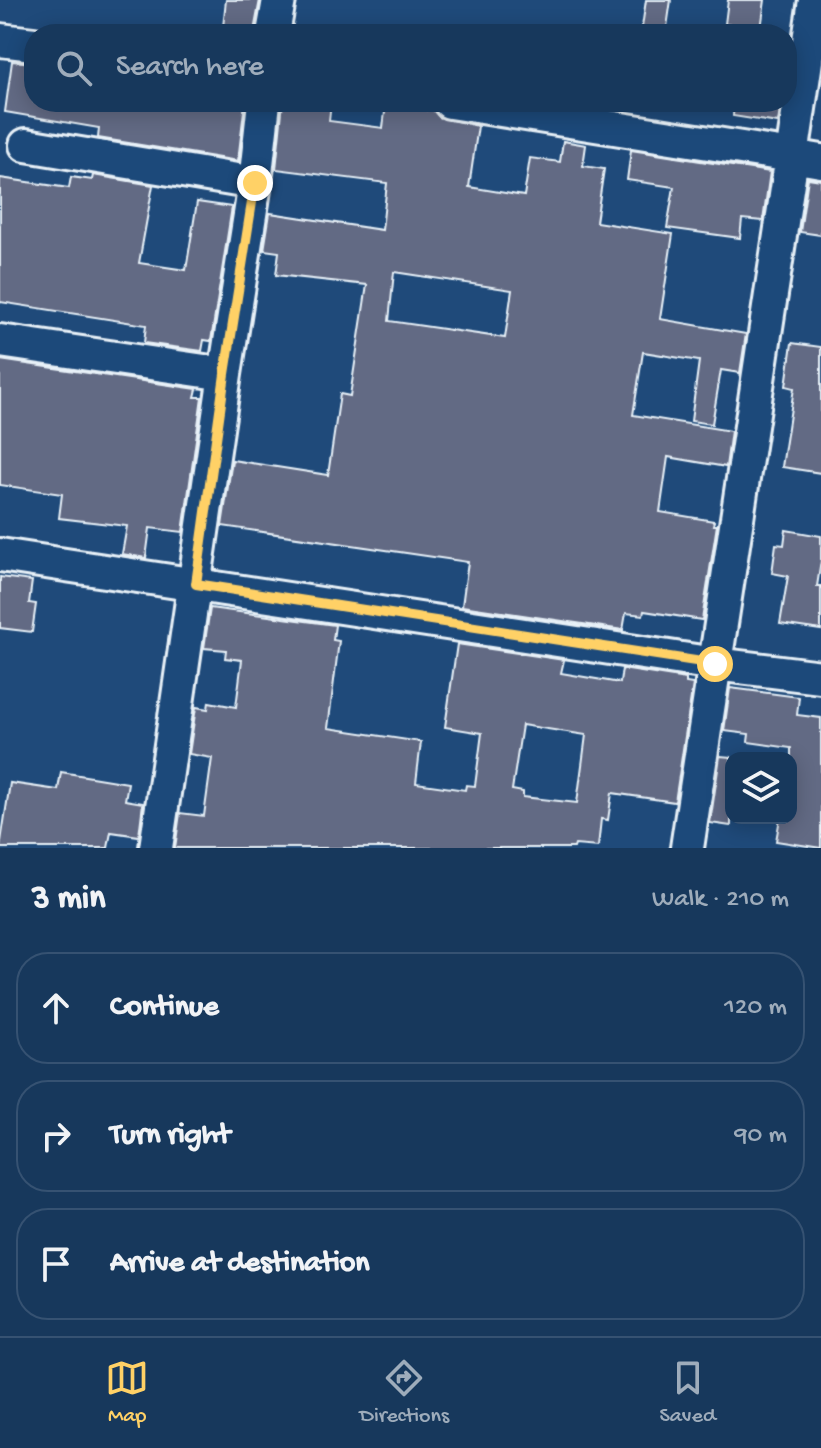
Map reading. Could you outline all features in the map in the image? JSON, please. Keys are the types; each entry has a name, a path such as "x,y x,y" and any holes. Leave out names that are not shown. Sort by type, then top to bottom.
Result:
{"street":[{"path":"275,24 279,0"},
{"path":"687,848 715,664 807,158 815,0"},
{"path":"0,40 24,43"},
{"path":"156,848 263,112"},
{"path":"514,112 807,158"},
{"path":"26,145 255,183"},
{"path":"0,341 225,374"},
{"path":"0,555 715,664 821,677"}],"building":[{"path":"226,0 260,0 255,24 223,24"},
{"path":"646,0 671,0 667,24 642,24"},
{"path":"728,0 765,0 762,24 725,24"},
{"path":"12,61 24,62 24,112 244,112 238,161 98,138 99,128 5,112"},
{"path":"282,112 330,112 329,121 383,128 385,112 435,112 439,117 478,126 469,187 524,196 530,158 560,162 563,141 586,145 583,166 604,169 596,222 673,234 660,319 746,334 740,373 721,370 712,424 691,421 699,361 643,352 633,415 731,431 726,467 668,457 660,512 714,521 713,525 717,525 702,620 644,611 643,615 626,613 623,630 462,606 468,562 222,526 232,460 328,475 340,394 350,396 367,285 276,275 279,252 264,250 270,213 382,230 387,183 276,169","holes":["394,272 512,290 505,338 389,321"]},
{"path":"733,112 780,112 778,123 733,116"},
{"path":"631,150 770,172 763,221 742,219 740,238 667,228 674,187 627,180"},
{"path":"93,175 153,185 139,263 186,270 197,202 232,207 211,341 204,340 202,351 144,343 146,325 0,302 0,178 69,188 71,177 92,180"},
{"path":"808,178 821,180 821,235 800,232"},
{"path":"792,343 821,347 821,473 782,467 794,388 786,386"},
{"path":"0,360 197,389 195,397 202,397 183,532 150,528 146,558 122,554 127,526 59,518 62,494 0,485"},
{"path":"786,530 821,536 817,586 821,586 821,630 780,624 788,576 772,573 776,544 784,545"},
{"path":"0,577 32,581 29,603 36,604 32,632 0,628"},
{"path":"210,608 335,625 333,640 339,641 328,728 421,742 416,783 465,790 466,785 475,786 482,733 445,727 457,644 564,660 561,673 620,683 622,669 686,679 686,683 693,684 675,802 612,793 608,820 601,819 598,847 175,848 180,813 204,816 212,758 189,754 196,707 208,709 209,702 236,707 242,660 225,658 226,650 204,648","holes":["522,725 586,735 577,803 523,797 523,792 512,790"]},
{"path":"730,688 799,697 797,715 821,718 821,848 776,841 779,824 797,824 797,752 791,752 791,748 748,742 749,734 724,731"},
{"path":"720,756 725,756 725,824 731,826 710,823"},
{"path":"61,772 128,783 125,800 143,803 139,836 111,832 108,848 0,848 10,783 58,790"}],"route":[{"path":"255,183 196,584 715,664"}]}
